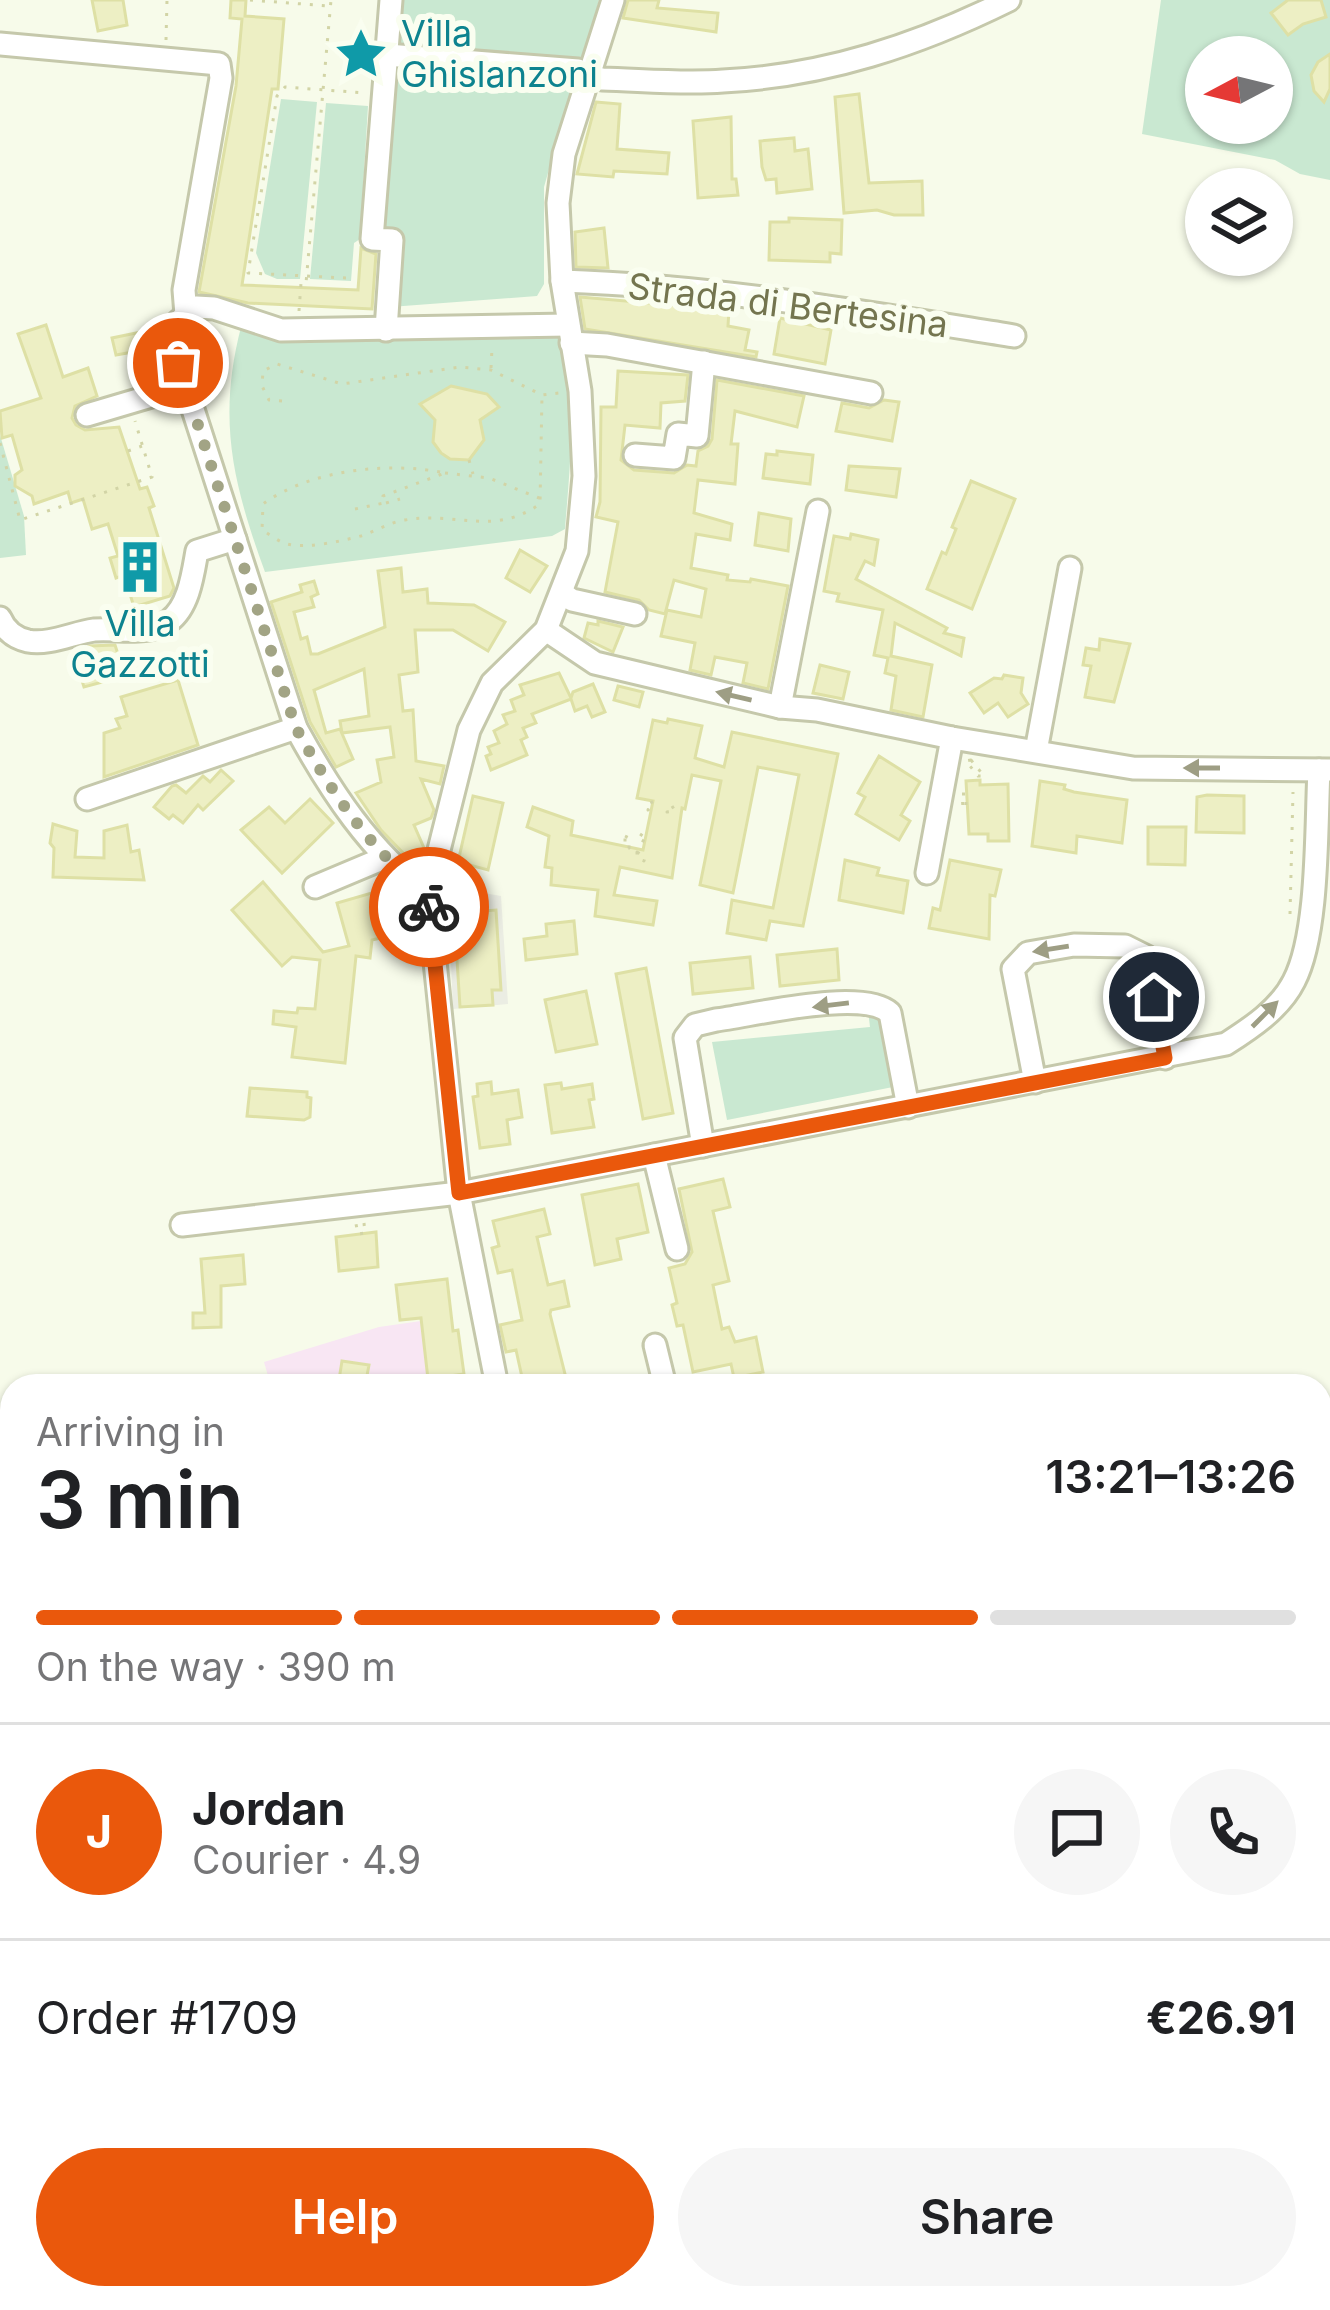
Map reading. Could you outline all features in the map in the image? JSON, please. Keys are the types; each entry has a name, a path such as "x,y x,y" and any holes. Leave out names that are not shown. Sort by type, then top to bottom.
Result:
{"street":[{"path":"386,330 392,240 372,239 391,0"},
{"path":"494,1374 459,1193 428,894 469,730 492,683 546,630 577,551 584,476 580,391 562,281 560,175 613,0"},
{"path":"387,55 578,70 589,77 718,82 822,70 875,56 1009,0"},
{"path":"0,44 220,64 184,290 186,315 179,321 176,344 185,386 296,728 318,768 384,858 428,894"},
{"name":"Strada di Bertesina","path":"562,281 658,284 766,297 1014,336"},
{"name":"Strada di Bertesina","path":"186,315 196,308 214,308 281,330 493,328 570,334 607,345 872,393"},
{"name":"Strada di Bertesina","path":"635,455 674,458 678,434 697,436 704,362"},
{"path":"87,415 185,386"},
{"path":"780,707 818,511"},
{"path":"0,618 16,638 34,642 94,630 145,630 168,622 179,611 191,584 197,551 235,539"},
{"path":"1036,751 1070,568"},
{"path":"562,593 572,600 634,614"},
{"path":"182,1225 459,1193 1165,1058 1226,1044 1259,1022 1293,983 1308,938 1322,774 1132,768 780,707 595,663 546,630"},
{"path":"87,799 296,728"},
{"path":"926,873 952,738"},
{"path":"315,887 384,858"},
{"path":"1035,1082 1013,969 1028,952 1074,945 1125,946 1147,957 1165,1058"},
{"path":"703,1146 685,1038 695,1025 716,1020 849,1002 880,1004 890,1013 908,1107"},
{"path":"654,1155 676,1249"},
{"path":"655,1345 662,1374"}],"path":[{"path":"166,58 167,0"},
{"path":"250,0 331,3 307,276 306,283 301,283 297,330"},
{"path":"346,278 248,273 277,96 285,87 368,94"},
{"path":"491,370 493,328"},
{"path":"282,401 269,400 262,386 263,371 278,364 342,384 460,367 491,370 542,395 541,499 523,517 495,524 400,520 348,538 287,544 262,530 262,504 302,482 370,471 445,473 489,478 541,499"},
{"path":"0,443 20,520 152,477 130,402"},
{"path":"128,451 142,446"},
{"path":"469,460 473,476"},
{"path":"384,503 383,496 445,473"},
{"path":"355,509 400,500"},
{"path":"1289,920 1293,790 1322,774"}],"shaded area":[{"path":"454,888 501,896 508,1004 453,1009 449,915"},
{"path":"421,1321 428,1374 268,1374 264,1362 379,1327"}],"green space":[{"path":"393,0 599,0 580,69 392,56"},
{"path":"1161,0 1330,0 1330,180 1300,174 1275,160 1193,144 1293,144 1293,36 1185,36 1185,142 1142,134"},
{"path":"390,70 574,81 544,187 544,284 537,296 390,307 381,237"},
{"path":"281,99 317,102 300,279 265,274 256,253"},
{"path":"326,103 368,106 360,239 354,243 351,281 310,279"},
{"path":"551,324 561,344 570,395 565,529 552,536 265,572 244,510 232,451 230,392 241,327"},
{"path":"0,435 24,516 26,555 0,558"},
{"path":"868,1010 884,1015 898,1086 727,1120 712,1042 870,1027"}],"building":[{"path":"92,0 123,0 127,25 98,31"},
{"path":"231,0 246,0 245,16 284,19 278,89 272,89 242,285 358,290 361,248 376,254 372,309 248,303 199,292 236,86 242,19 230,18"},
{"path":"628,0 659,0 657,8 718,13 716,32 623,18"},
{"path":"1288,0 1321,0 1326,17 1288,35 1271,13"},
{"path":"1330,54 1330,89 1324,102 1314,91 1311,75"},
{"path":"859,94 869,183 922,181 923,215 877,210 844,213 835,97"},
{"path":"596,102 620,104 617,149 669,153 667,174 577,174"},
{"path":"731,117 732,179 736,179 738,195 698,198 693,121"},
{"path":"794,138 795,151 808,149 812,189 777,193 776,179 766,180 760,141"},
{"path":"789,218 842,220 841,254 830,253 830,262 769,260 770,222 789,222"},
{"path":"604,228 608,268 576,267 575,232"},
{"path":"580,297 729,310 728,326 749,330 745,350 757,352 756,357 585,329"},
{"path":"780,318 831,330 825,364 774,354"},
{"path":"46,325 63,377 88,368 97,396 75,406 72,418 76,425 85,430 119,427 140,489 147,487 174,588 170,596 134,607 124,575 116,578 110,558 118,556 108,524 92,529 83,499 71,503 68,492 34,504 32,496 15,486 15,475 22,470 12,435 2,438 0,411 41,398 18,334"},
{"path":"160,328 161,347 116,355 112,338"},
{"path":"618,371 688,375 685,401 661,403 660,428 625,425 621,460 634,470 674,473 687,465 696,466 698,451 712,439 717,380 804,396 797,427 735,411 731,444 738,444 735,484 698,480 694,513 732,524 730,540 696,534 691,568 728,575 727,580 788,586 768,689 743,683 747,663 715,657 711,675 690,670 695,643 661,636 667,610 701,617 706,589 674,580 665,614 649,610 639,600 605,592 618,522 596,517 601,407 616,407"},
{"path":"451,386 487,394 499,407 480,420 484,440 469,460 450,459 441,453 433,442 435,420 420,404"},
{"path":"884,400 899,402 892,441 836,431 842,403 869,408"},
{"path":"777,451 813,455 810,484 763,478 766,454 777,455"},
{"path":"849,466 900,469 896,497 846,490"},
{"path":"971,481 1015,499 972,609 927,589 942,552 946,554"},
{"path":"759,513 791,519 788,551 755,545"},
{"path":"851,534 878,540 874,565 865,561 856,579 947,628 944,633 964,638 961,656 895,623 891,656 932,665 923,717 891,710 896,676 885,673 888,658 874,655 883,610 837,601 839,594 824,591 834,536 850,539"},
{"path":"520,550 547,566 530,592 506,578"},
{"path":"401,568 403,592 427,589 428,603 474,605 505,622 488,651 453,630 415,630 418,672 399,675 403,711 413,710 416,761 444,766 440,784 421,779 434,810 431,818 414,825 424,848 408,858 356,793 381,782 377,760 394,757 390,727 342,733 340,721 369,716 364,669 314,690 326,733 340,729 353,759 336,767 310,722 271,602 302,592 300,585 314,581 318,594 311,597 314,607 294,612 301,639 307,637 311,654 318,654 385,627 378,571"},
{"path":"598,621 623,627 613,652 584,638 588,623 598,625"},
{"path":"1100,639 1130,644 1114,702 1085,697 1091,666 1083,665 1086,648 1099,650"},
{"path":"115,645 125,676 84,687 74,656 91,650 89,646"},
{"path":"820,665 849,672 843,699 813,693"},
{"path":"559,673 571,698 573,692 593,684 605,712 592,717 587,706 575,711 571,699 532,714 536,723 523,728 527,737 521,740 527,755 491,770 488,747 499,743 494,731 507,724 503,715 515,711 511,700 524,695 520,685"},
{"path":"1004,675 1023,678 1021,693 1028,704 1008,717 998,703 984,713 970,693"},
{"path":"178,680 198,745 104,777 104,733 120,728 116,719 127,716 121,697"},
{"path":"618,686 643,692 639,707 614,700"},
{"path":"668,719 702,726 695,758 724,767 732,732 838,754 803,926 770,921 766,940 727,933 732,900 773,908 799,775 758,767 733,893 700,885 721,781 692,775 672,878 620,867 614,895 657,901 653,925 595,916 598,890 551,885 552,868 545,867 549,836 527,827 533,807 573,821 571,835 643,850 653,801 637,798 653,720 667,723"},
{"path":"879,756 920,782 901,815 910,821 899,840 856,814 865,797 858,793"},
{"path":"221,770 233,781 203,810 198,805 183,823 154,807 172,786 186,793 203,776 210,782"},
{"path":"980,780 980,785 1008,784 1009,841 988,841 988,834 969,834 966,781"},
{"path":"1040,781 1127,800 1122,843 1077,836 1076,853 1032,846"},
{"path":"473,796 503,803 488,870 458,862"},
{"path":"1244,796 1244,833 1196,832 1197,797"},
{"path":"310,799 333,823 282,873 241,830 269,807 285,823"},
{"path":"53,824 77,831 75,857 104,858 104,831 127,825 131,852 139,850 144,880 53,877"},
{"path":"1148,827 1186,827 1185,865 1148,864"},
{"path":"845,860 879,868 877,875 908,881 903,913 839,900"},
{"path":"950,860 1001,870 995,896 990,895 989,939 929,928 933,908 940,910"},
{"path":"263,882 323,952 349,946 337,903 382,890 386,900 391,898 406,932 372,940 370,958 356,956 345,1063 292,1057 296,1027 273,1024 274,1011 315,1009 320,960 292,957 282,966 232,910"},
{"path":"496,910 501,990 492,990 493,1005 460,1007 454,913"},
{"path":"574,921 577,954 526,960 524,939 547,936 546,924"},
{"path":"837,949 839,980 780,986 777,955"},
{"path":"750,957 753,988 693,994 690,963"},
{"path":"646,968 673,1113 643,1119 616,974"},
{"path":"586,991 597,1044 556,1052 545,1000"},
{"path":"491,1082 492,1094 518,1090 522,1117 507,1120 510,1144 480,1148 473,1097 478,1096 477,1084"},
{"path":"561,1083 562,1089 592,1084 594,1099 589,1100 594,1127 552,1133 545,1085"},
{"path":"250,1088 307,1092 310,1117 247,1116"},
{"path":"723,1179 730,1207 713,1211 729,1281 713,1285 722,1329 729,1327 735,1342 756,1337 763,1372 733,1374 731,1364 693,1372 683,1325 677,1326 672,1305 677,1303 669,1268 685,1264 692,1252 679,1189"},
{"path":"638,1184 648,1232 617,1239 621,1259 595,1265 582,1195"},
{"path":"544,1209 550,1234 537,1237 548,1285 564,1281 569,1306 550,1314 565,1374 521,1374 516,1350 506,1352 500,1325 522,1320 512,1270 498,1273 493,1221"},
{"path":"376,1232 378,1267 339,1271 336,1237"},
{"path":"243,1255 245,1284 221,1286 221,1327 193,1328 193,1313 205,1313 201,1259"},
{"path":"447,1279 464,1374 427,1374 421,1318 400,1320 396,1285"},
{"path":"342,1361 369,1365 367,1374 340,1374"}],"way so far":[{"path":"178,363 296,728 318,768 384,858 428,894 429,907"}],"place":[{"name":"Villa Ghislanzoni","path":"361,54"},
{"name":"Villa Gazzotti","path":"140,567"}],"route":[{"path":"429,907 459,1193 1165,1058 1154,997"}]}
